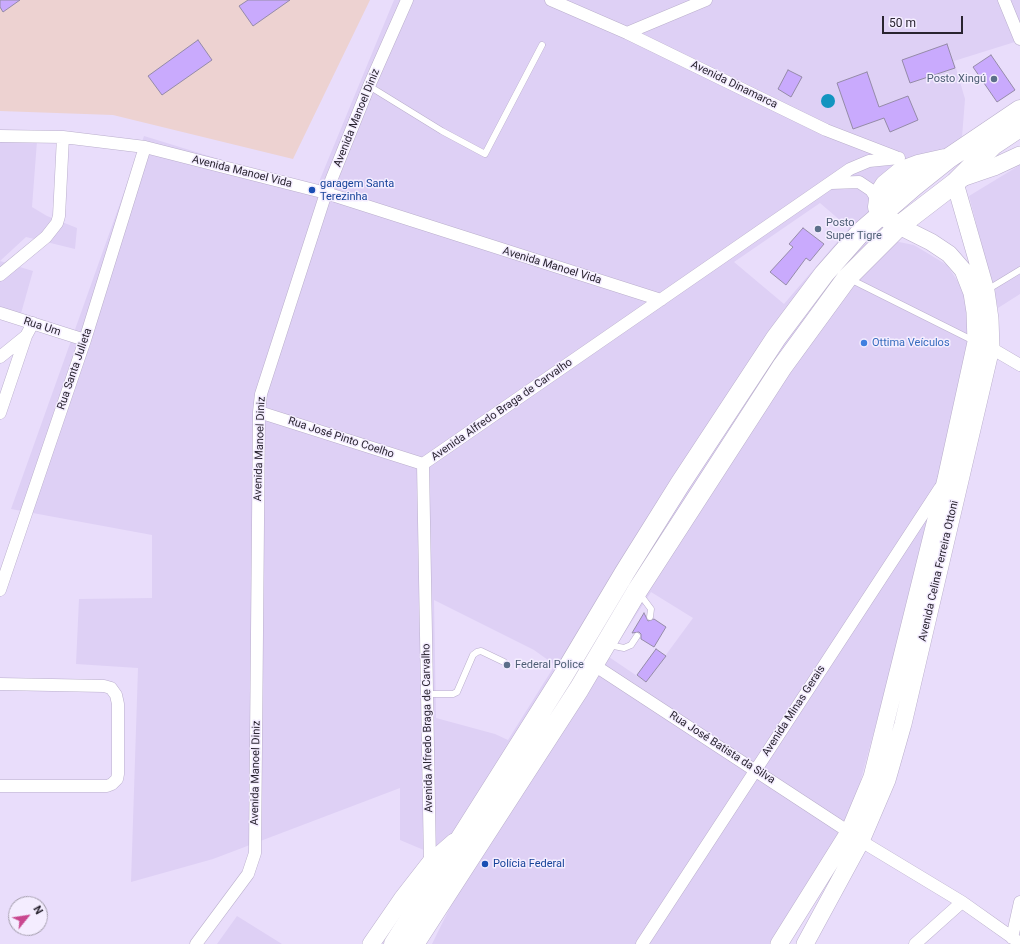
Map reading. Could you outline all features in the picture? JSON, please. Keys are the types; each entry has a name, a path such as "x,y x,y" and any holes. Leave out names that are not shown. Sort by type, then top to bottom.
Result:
{"highway":[{"path":"394,944 564,676 625,572 776,338 824,274 861,232 880,207 1020,110"},
{"path":"414,944 594,665 637,591 782,367 847,278 898,226 957,181 993,145 1020,127"},
{"path":"898,226 880,207 880,193 892,178 902,171 918,165 949,158"}],"main road":[{"path":"957,181 1020,155"},
{"name":"Avenida Celina Ferreira Ottoni","path":"779,944 855,836 872,777 946,479 990,319 986,291 957,181"},
{"name":"Avenida Celina Ferreira Ottoni","path":"806,944 855,836 887,780 903,724 983,345 972,293 963,270 949,254 931,242 898,226"},
{"path":"371,944 402,899 430,863 463,834"},
{"path":"422,944 434,915"}],"street":[{"name":"Avenida Manoel Diniz","path":"196,944 248,874 255,853 260,412 265,378 326,193 369,86 407,0"},
{"name":"Avenida Dinamarca","path":"551,0 626,33 826,130 918,165"},
{"path":"626,33 706,0"},
{"path":"1004,0 1020,39"},
{"name":"Avenida Manoel Vida","path":"0,136 63,138 145,147 326,193 661,300"},
{"path":"0,275 46,237 57,223 59,216 63,138"},
{"name":"Rua Santa Julieta","path":"0,590 85,340 145,147"},
{"name":"Avenida Alfredo Braga de Carvalho","path":"430,863 423,464 850,169 860,164 899,158"},
{"path":"830,183 858,182 871,190 880,207"},
{"name":"Rua Um","path":"0,313 85,340"},
{"path":"0,413 26,336 33,323"},
{"path":"0,357 26,336"},
{"path":"983,345 1020,365"},
{"name":"Rua José Pinto Coelho","path":"260,412 423,464"},
{"name":"Avenida Minas Gerais","path":"642,944 946,479"},
{"name":"Rua José Batista da Silva","path":"594,665 855,836 962,902 1016,940"},
{"path":"0,684 104,686 111,688 116,695 118,704 118,774 117,778 112,784 107,786 0,786"},
{"path":"915,944 962,902"},
{"path":"1016,940 1020,902"}],"lane":[{"path":"369,86 442,131 485,154 542,45"},
{"path":"986,291 1020,270"},
{"path":"847,278 870,291 983,345"},
{"path":"637,591 651,609 650,617"},
{"path":"606,644 624,648 631,645 637,636"},
{"path":"427,694 453,694 457,692 473,655 477,652 481,651 504,662"}],"shaded area":[{"path":"0,0 370,0 293,159 113,115 0,111"},
{"path":"394,0 1020,0 1020,42 1018,41 954,61 965,99 962,137 933,159 881,209 889,240 914,245 947,265 967,295 972,330 923,550 854,805 840,836 772,944 432,944 469,869 400,840 400,788 213,859 131,882 138,668 76,664 79,599 152,598 152,535 11,509 144,136 316,189","holes":["820,203 849,228 784,304 734,262","651,592 693,618 646,682 609,657","434,600 534,650 555,665 508,740 495,734 436,718"]},
{"path":"0,139 37,141 32,207 47,216 77,228 75,249 26,237 0,261"},
{"path":"1020,165 1020,294 998,308 969,196"},
{"path":"0,261 33,271 18,324 0,318"},
{"path":"237,916 282,944 217,944"}],"water":[{"path":"828,94 833,96 835,101 833,106 828,108 823,106 821,101 823,96"}],"building":[{"path":"0,0 20,0 3,12 0,7"},
{"path":"248,0 290,0 253,26 239,6"},
{"path":"198,40 212,60 162,95 148,76"},
{"path":"947,44 955,68 910,83 902,60"},
{"name":"Posto Xingú","path":"991,55 1015,90 997,102 973,67"},
{"path":"788,70 802,77 791,97 778,89"},
{"path":"867,72 879,107 908,96 918,120 890,132 884,118 853,129 837,83"},
{"path":"803,228 824,244 810,261 806,258 786,285 770,272 793,247 789,244"},
{"path":"644,613 648,621 654,619 666,627 654,647 641,639 641,634 639,632 632,633"},
{"path":"656,649 666,656 646,682 637,675"}],"place":[{"name":"Posto Xingú","path":"994,79"},
{"name":"garagem Santa Terezinha","path":"312,190"},
{"name":"Posto Super Tigre","path":"818,229"},
{"name":"Ottima Veículos","path":"864,343"},
{"name":"Federal Police","path":"507,665"},
{"name":"Polícia Federal","path":"485,864"}]}
